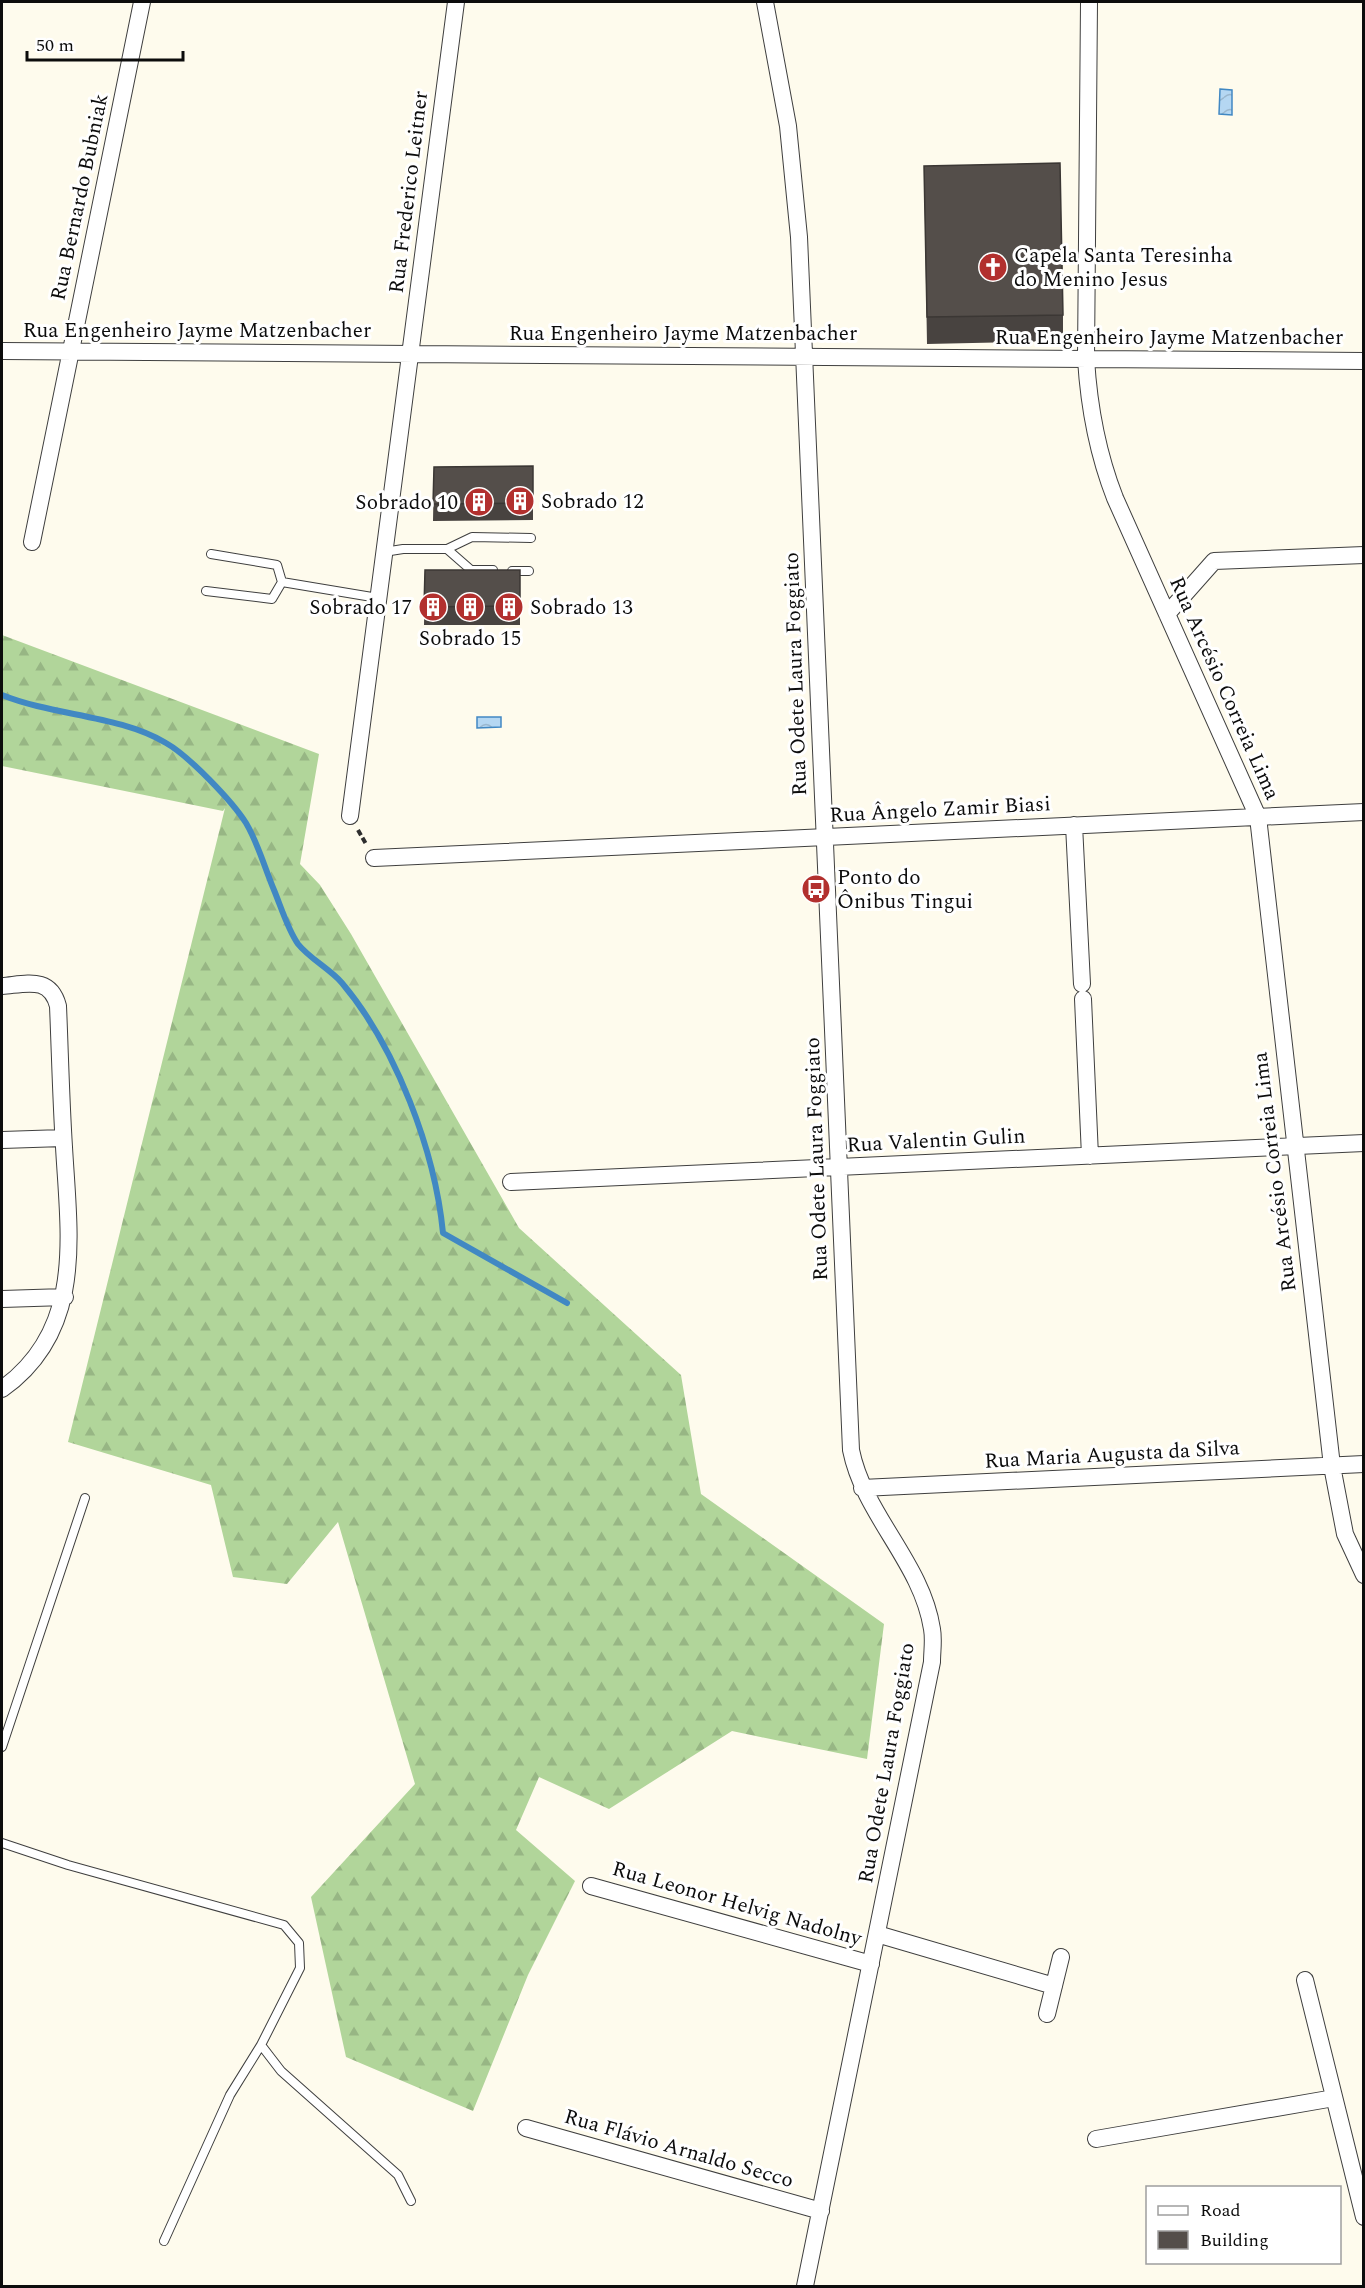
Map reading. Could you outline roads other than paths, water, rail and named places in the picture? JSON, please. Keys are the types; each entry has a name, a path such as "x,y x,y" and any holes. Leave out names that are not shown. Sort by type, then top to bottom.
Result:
{"street":[{"name":"Rua Bernardo Bubniak","path":"32,542 142,2"},
{"name":"Rua Frederico Leitner","path":"350,816 456,2"},
{"name":"Rua Odete Laura Foggiato","path":"765,2 783,92 795,181 851,1450 862,1488 909,1568 924,1601 932,1630 932,1662 805,2286"},
{"name":"Rua Arcésio Correia Lima","path":"1089,2 1086,359 1089,408 1103,468 1258,817 1293,1146 1332,1466 1345,1534 1364,1575"},
{"name":"Rua Engenheiro Jayme Matzenbacher","path":"2,351 1364,361"},
{"path":"1167,614 1214,561 1364,555"},
{"name":"Rua Ângelo Zamir Biasi","path":"374,858 1364,812"},
{"path":"1074,825 1090,1156"},
{"path":"2,986 41,984 50,989 58,1006 69,1246 64,1297 52,1330 35,1357 2,1389"},
{"path":"2,1140 63,1138"},
{"name":"Rua Valentin Gulin","path":"511,1182 1364,1143"},
{"path":"2,1299 64,1297"},
{"name":"Rua Maria Augusta da Silva","path":"862,1488 1364,1464"},
{"name":"Rua Leonor Helvig Nadolny","path":"591,1886 871,1964"},
{"path":"877,1934 1054,1986"},
{"path":"1047,2014 1061,1957"},
{"path":"1305,1980 1364,2217"},
{"path":"1096,2139 1334,2098"},
{"name":"Rua Flávio Arnaldo Secco","path":"526,2128 821,2211"}],"lane":[{"path":"384,552 403,549 447,549 472,537 531,538"},
{"path":"447,549 471,570 529,571"},
{"path":"206,591 273,599 282,582 277,565 211,554"},
{"path":"282,582 378,598"},
{"path":"2,1747 85,1498"},
{"path":"2,1843 68,1865 284,1925 299,1943 300,1968 261,2045 230,2095 164,2241"},
{"path":"261,2045 281,2071 398,2175 411,2201"}],"water":[{"path":"1220,89 1232,90 1232,115 1219,114"},
{"path":"477,717 501,717 501,727 477,728"}],"waterway":[{"path":"2,695 22,702 107,721 148,734 175,749 221,791 246,823 258,847 294,938 303,949 342,983 362,1009 396,1069 422,1135 439,1201 443,1233 567,1303"}],"place":[{"name":"Capela Santa Teresinha do Menino Jesus","path":"993,267"},
{"name":"Sobrado 12","path":"520,501"},
{"name":"Sobrado 10","path":"479,502"},
{"name":"Sobrado 17","path":"433,607"},
{"name":"Sobrado 15","path":"470,607"},
{"name":"Sobrado 13","path":"509,607"},
{"name":"Ponto do Ônibus Tingui","path":"816,889"}]}
